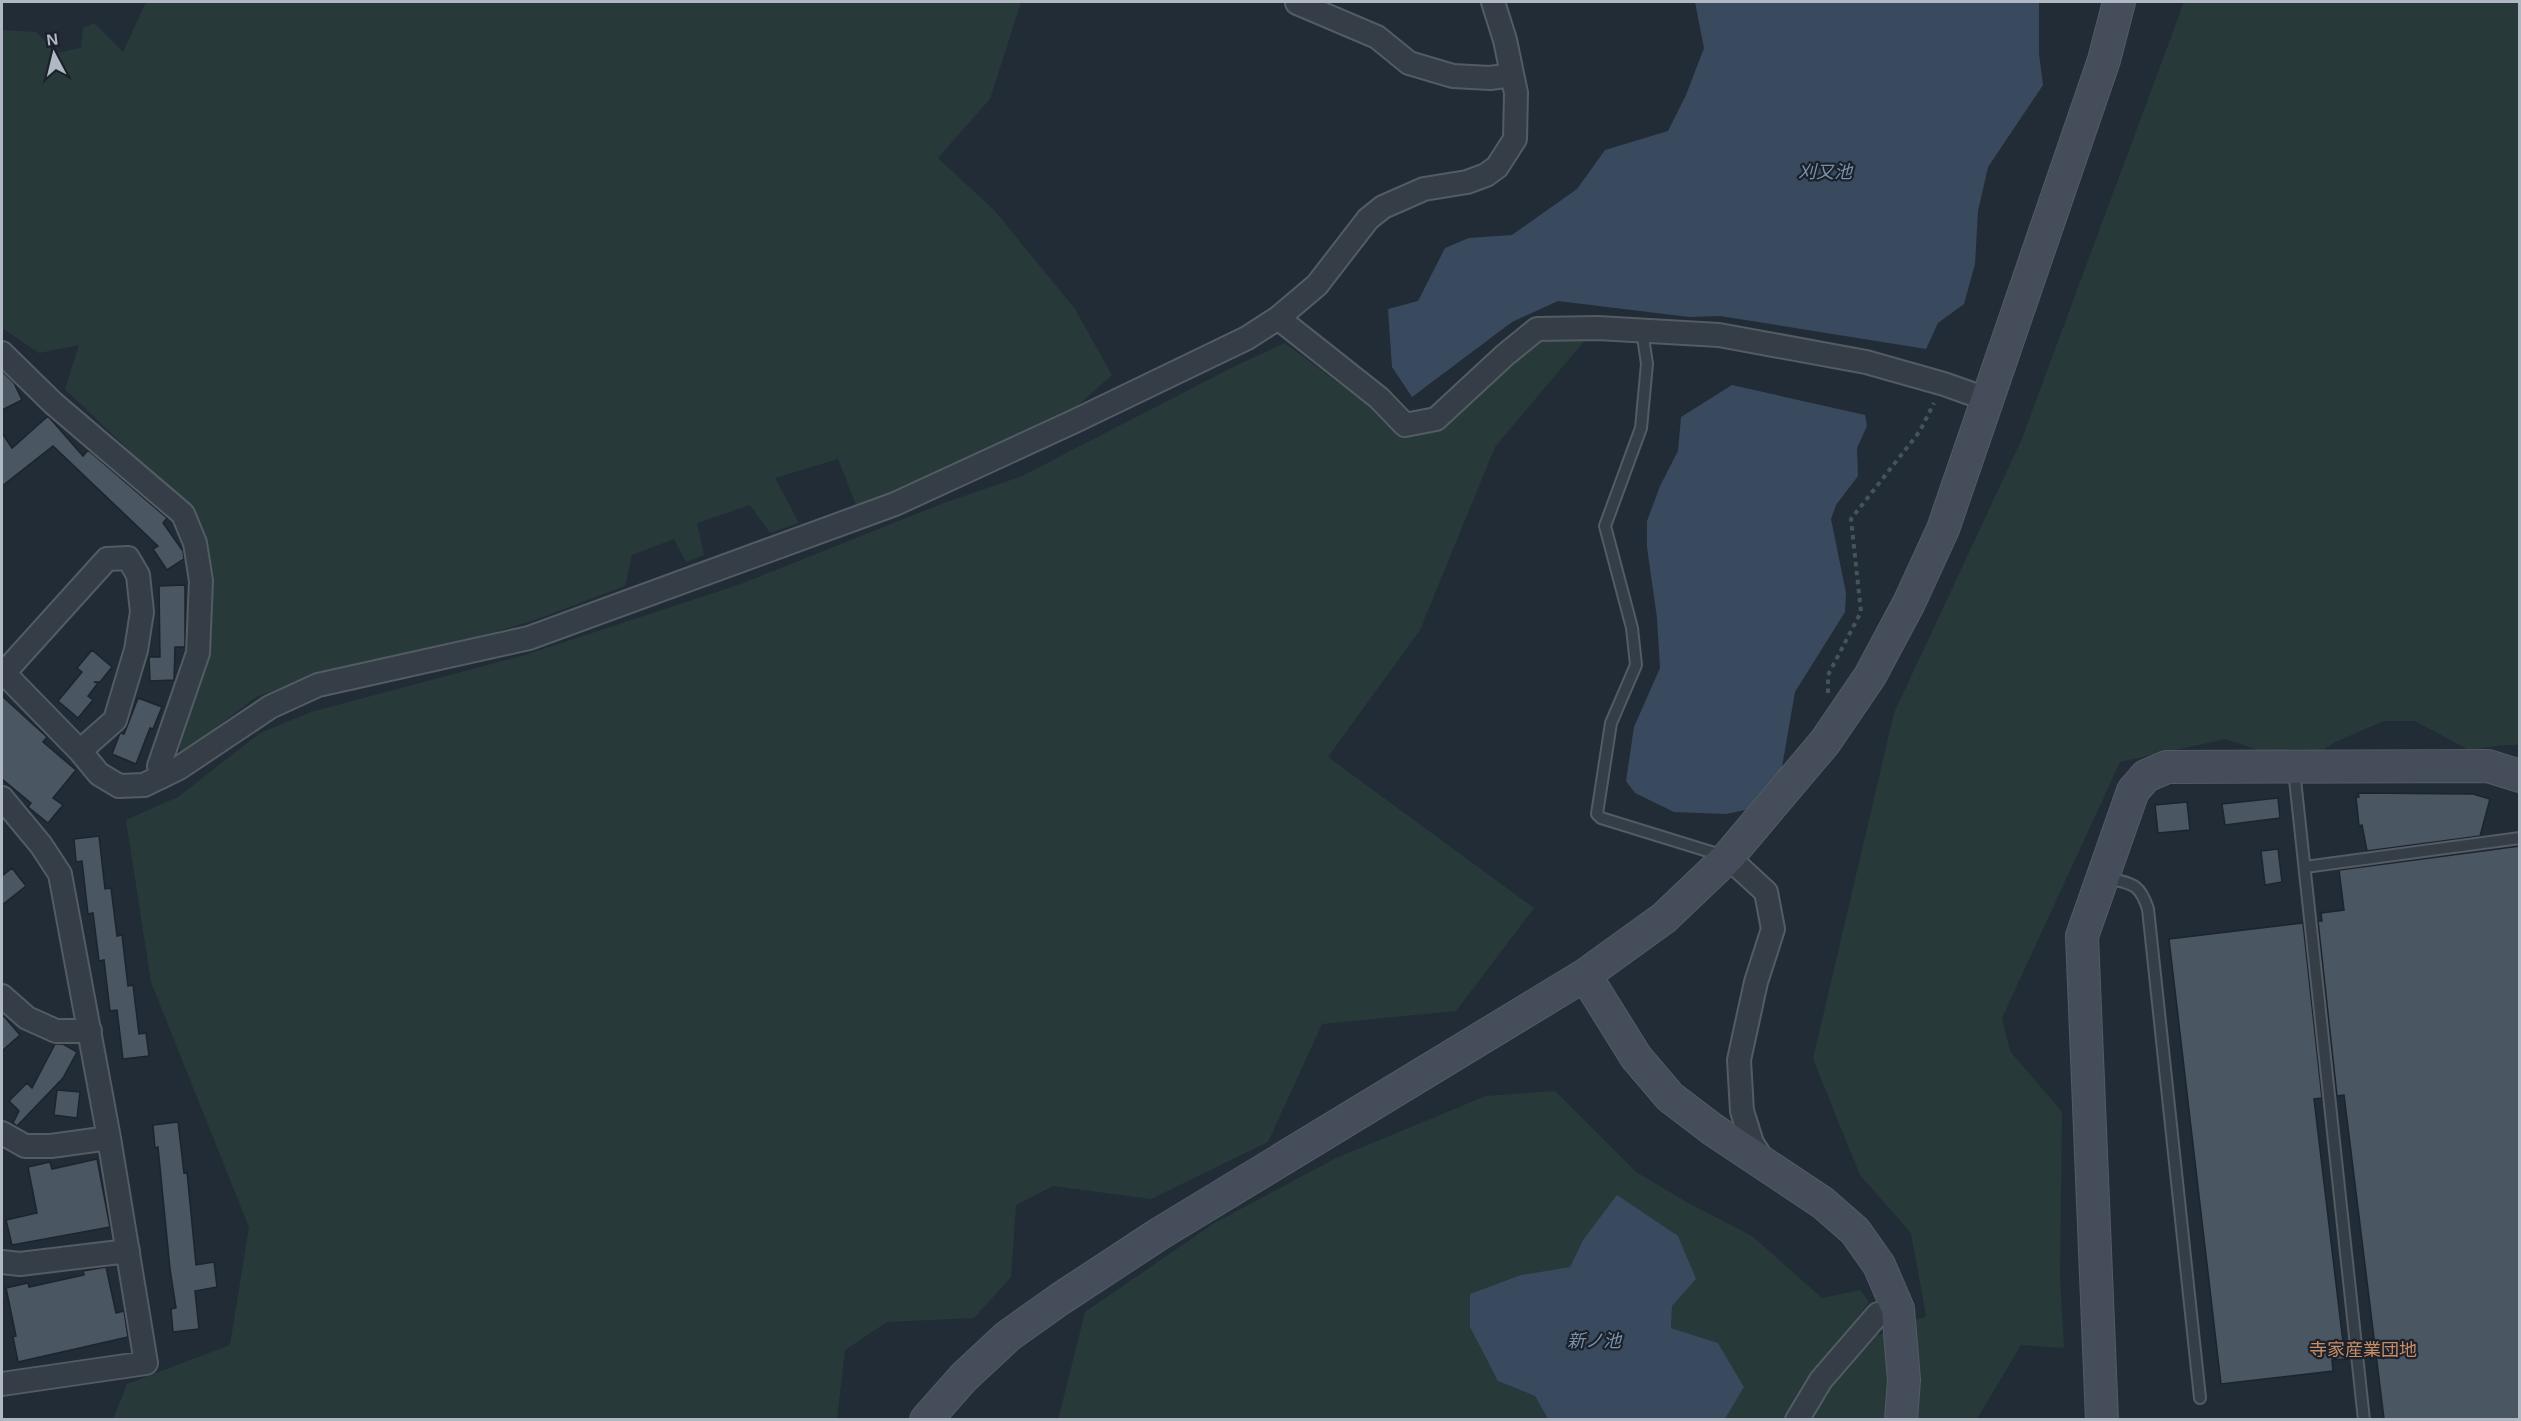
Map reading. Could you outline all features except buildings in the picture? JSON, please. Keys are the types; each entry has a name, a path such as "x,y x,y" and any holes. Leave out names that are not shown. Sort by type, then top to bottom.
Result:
{"street":[{"path":"81,751 115,720 136,650 142,612 138,575 128,558 107,559 3,672 81,751 99,774 119,786 144,785 179,768 270,706 318,685 529,638 895,504 1226,348 1278,318 1317,285 1368,219 1383,207 1424,189 1467,182 1486,175 1497,167 1515,139 1516,93 1505,39 1493,2"},
{"path":"926,1419 964,1377 1008,1336 1060,1299 1159,1234 1585,975 1664,918 1728,857 1825,741 1870,676 1909,603 1943,529 2104,60 2119,2"},
{"path":"1297,3 1377,36 1409,63 1453,76 1490,78 1512,75"},
{"path":"1278,318 1379,398 1405,426 1436,419 1504,355 1537,329 1598,327 1719,335 1866,362 1944,384 1989,400"},
{"path":"2,353 54,403 183,513 195,543 201,581 198,653 159,766 161,777"},
{"path":"2102,1419 2082,936 2133,791 2146,776 2167,767 2488,766 2520,776"},
{"path":"2,798 60,874 109,1138 146,1363 2,1384"},
{"path":"1728,857 1766,892 1773,929 1756,982 1739,1060 1742,1111 1752,1143 1764,1164"},
{"path":"1585,975 1636,1057 1670,1097 1712,1129 1823,1203 1855,1231 1879,1265 1898,1309 1904,1380 1901,1419"},
{"path":"2,996 27,1018 56,1031 90,1031"},
{"path":"2,1133 25,1146 51,1146 109,1138"},
{"path":"2,1262 20,1264 128,1251"},
{"path":"1797,1419 1821,1380 1878,1314 1898,1309"}],"lane":[{"path":"1642,330 1647,364 1641,428 1605,526 1632,628 1636,665 1611,723 1597,814 1601,818 1728,857"},
{"path":"2293,766 2364,1419"},
{"path":"2305,867 2520,838"},
{"path":"2104,877 2134,885 2143,892 2148,909 2200,1398"}],"path":[{"path":"1827,697 1828,675 1861,612 1851,519 1920,431 1944,384"}],"green space":[{"path":"146,2 1021,2 990,99 938,158 995,211 1075,309 1112,375 1074,409 858,510 838,459 775,478 799,523 770,533 750,505 697,523 704,555 686,562 674,539 632,555 625,586 532,621 426,652 328,672 256,697 179,756 184,710 204,654 188,507 65,389 79,345 39,353 2,328 2,30 36,32 57,53 81,48 83,28 94,23 123,52"},
{"path":"2184,2 2519,2 2519,745 2469,750 2415,721 2384,721 2335,742 2318,753 2275,756 2226,739 2120,762 2002,1018 2010,1051 2062,1112 2060,1279 2064,1348 2021,1345 1977,1419 1803,1420 1876,1336 1926,1316 1911,1233 1860,1175 1813,1059 1894,713 2021,441"},
{"path":"1547,336 1586,339 1495,447 1420,630 1328,757 1534,908 1456,1011 1322,1024 1268,1142 1151,1199 1053,1186 1016,1205 1011,1277 974,1318 887,1322 845,1350 837,1419 113,1420 127,1384 230,1345 249,1227 151,982 126,820 178,797 260,733 311,712 525,655 738,585 941,504 1022,476 1237,365 1285,343 1402,431 1434,433"},
{"path":"1555,1091 1636,1172 1690,1204 1752,1236 1822,1298 1860,1290 1869,1302 1815,1376 1789,1419 1725,1419 1744,1387 1718,1343 1671,1328 1672,1306 1695,1279 1583,1240 1570,1267 1521,1275 1498,1381 1535,1396 1548,1419 1058,1420 1085,1312 1216,1222 1336,1158 1486,1096"}],"water":[{"name":"刈又池","path":"1695,2 2039,2 2039,54 2043,85 1988,167 1978,211 1975,264 1964,304 1938,323 1926,349 1720,316 1689,317 1558,301 1512,322 1412,397 1392,367 1388,309 1418,301 1445,248 1469,238 1512,235 1577,189 1605,150 1668,131 1686,95 1704,48"},
{"path":"1732,385 1865,415 1867,426 1857,448 1858,476 1836,505 1831,519 1846,593 1845,612 1795,692 1778,790 1759,807 1726,814 1674,812 1635,793 1626,781 1634,727 1660,668 1657,618 1647,547 1647,521 1660,486 1678,451 1681,417"},
{"name":"新ノ池","path":"1617,1195 1678,1236 1696,1279 1672,1306 1671,1328 1718,1343 1744,1387 1725,1419 1548,1419 1535,1396 1498,1381 1470,1327 1470,1294 1521,1275 1570,1267 1583,1240"}],"district":[{"name":"寺家産業団地","path":"2363,1350"}]}
